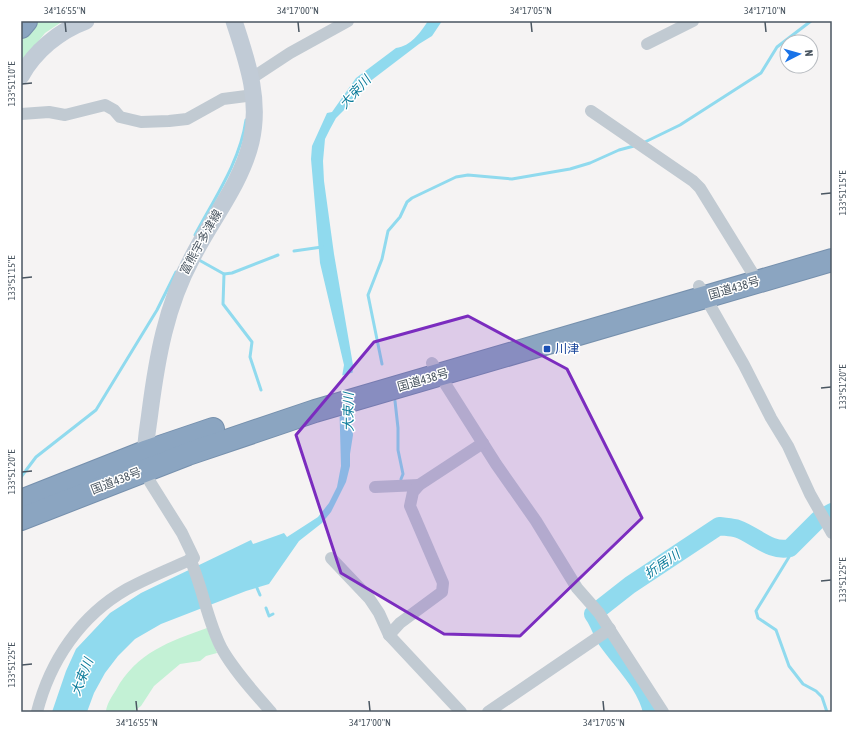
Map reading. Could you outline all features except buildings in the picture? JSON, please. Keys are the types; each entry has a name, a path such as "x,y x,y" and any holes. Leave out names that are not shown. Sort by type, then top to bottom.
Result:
{"highway":[{"path":"21,27 26,21"},
{"name":"国道438号","path":"754,276 832,246"},
{"name":"国道438号","path":"21,519 146,460 228,424 313,405 754,276 832,260"},
{"name":"国道438号","path":"21,500 146,460"}],"main road":[{"path":"21,76 36,56 51,40 66,29 86,21"},
{"name":"富熊宇多津線","path":"146,460 153,390 170,305 192,258 238,178 251,142 254,113 248,96 252,78 234,21"}],"street":[{"path":"252,78 290,53 348,21"},
{"path":"647,44 693,21"},
{"path":"21,114 48,112 65,115 105,105 114,110 120,117 141,122 169,121 188,119 223,99 248,96"},
{"path":"591,111 693,181 700,188 754,276"},
{"path":"702,291 788,446 832,533"},
{"path":"436,369 483,443 536,521 578,588 597,611 605,632 663,712"},
{"path":"389,635 400,623 442,592 443,583 410,506 413,492 419,485 483,443"},
{"path":"37,712 58,658 70,638 86,622 114,598 128,589 191,561 194,558 182,533 150,482 146,460"},
{"path":"375,487 419,485"},
{"path":"331,558 369,598 379,613 389,635 462,712"},
{"path":"191,561 222,649 235,668 271,712"},
{"path":"488,712 605,632"}],"highlighted area":[{"path":"468,316 567,369 642,518 520,636 444,634 341,573 296,435 374,342"}],"green space":[{"path":"38,21 63,21 45,33 21,63 21,41"},
{"path":"207,628 217,653 206,656 200,661 180,664 154,686 141,706 133,712 106,712 107,706 124,677 133,667 155,650 180,638"}],"water":[{"name":"大束川","path":"428,21 442,21 432,36 419,44 356,92 350,104 336,118 325,139 323,161 324,181 334,254 353,365 351,412 353,435 350,466 346,482 331,512 322,523 299,541 269,584 246,591 161,624 135,639 118,656 105,673 94,693 87,712 52,712 66,671 76,649 110,613 141,593 251,540 253,544 284,533 287,537 318,517 329,503 337,487 341,466 339,394 344,365 320,263 311,159 312,146 327,113 332,112 356,78 396,48 411,42"},
{"path":"832,509 832,515 804,537 801,533 808,526 819,516"}],"pier":[{"path":"355,372 353,413 338,417 337,393 340,376"}],"waterway":[{"path":"645,142 680,125 761,73 777,47 811,21"},
{"path":"195,235 232,165 243,136 246,120"},
{"path":"382,364 368,295 382,259 388,231 400,217 407,202 412,198 456,177 468,175 512,179 570,169 590,163 619,150 634,146"},
{"path":"294,251 322,247"},
{"path":"199,260 224,274 232,273 278,255"},
{"path":"21,477 36,457 96,410 157,310 176,272"},
{"path":"224,274 223,304 252,342 250,357 261,390"},
{"path":"395,401 398,428 398,450 403,474 401,479"},
{"name":"折居川","path":"652,712 645,692 606,639 593,614 630,585 719,526 738,529 763,543 783,549 790,548 818,520 832,512"},
{"path":"790,548 789,557 756,611 758,618 776,630 789,666 803,684 816,691 822,697 827,712"},
{"path":"257,588 260,595"},
{"path":"266,608 269,616 273,614"}],"place":[{"name":"川津","path":"547,349"}]}
